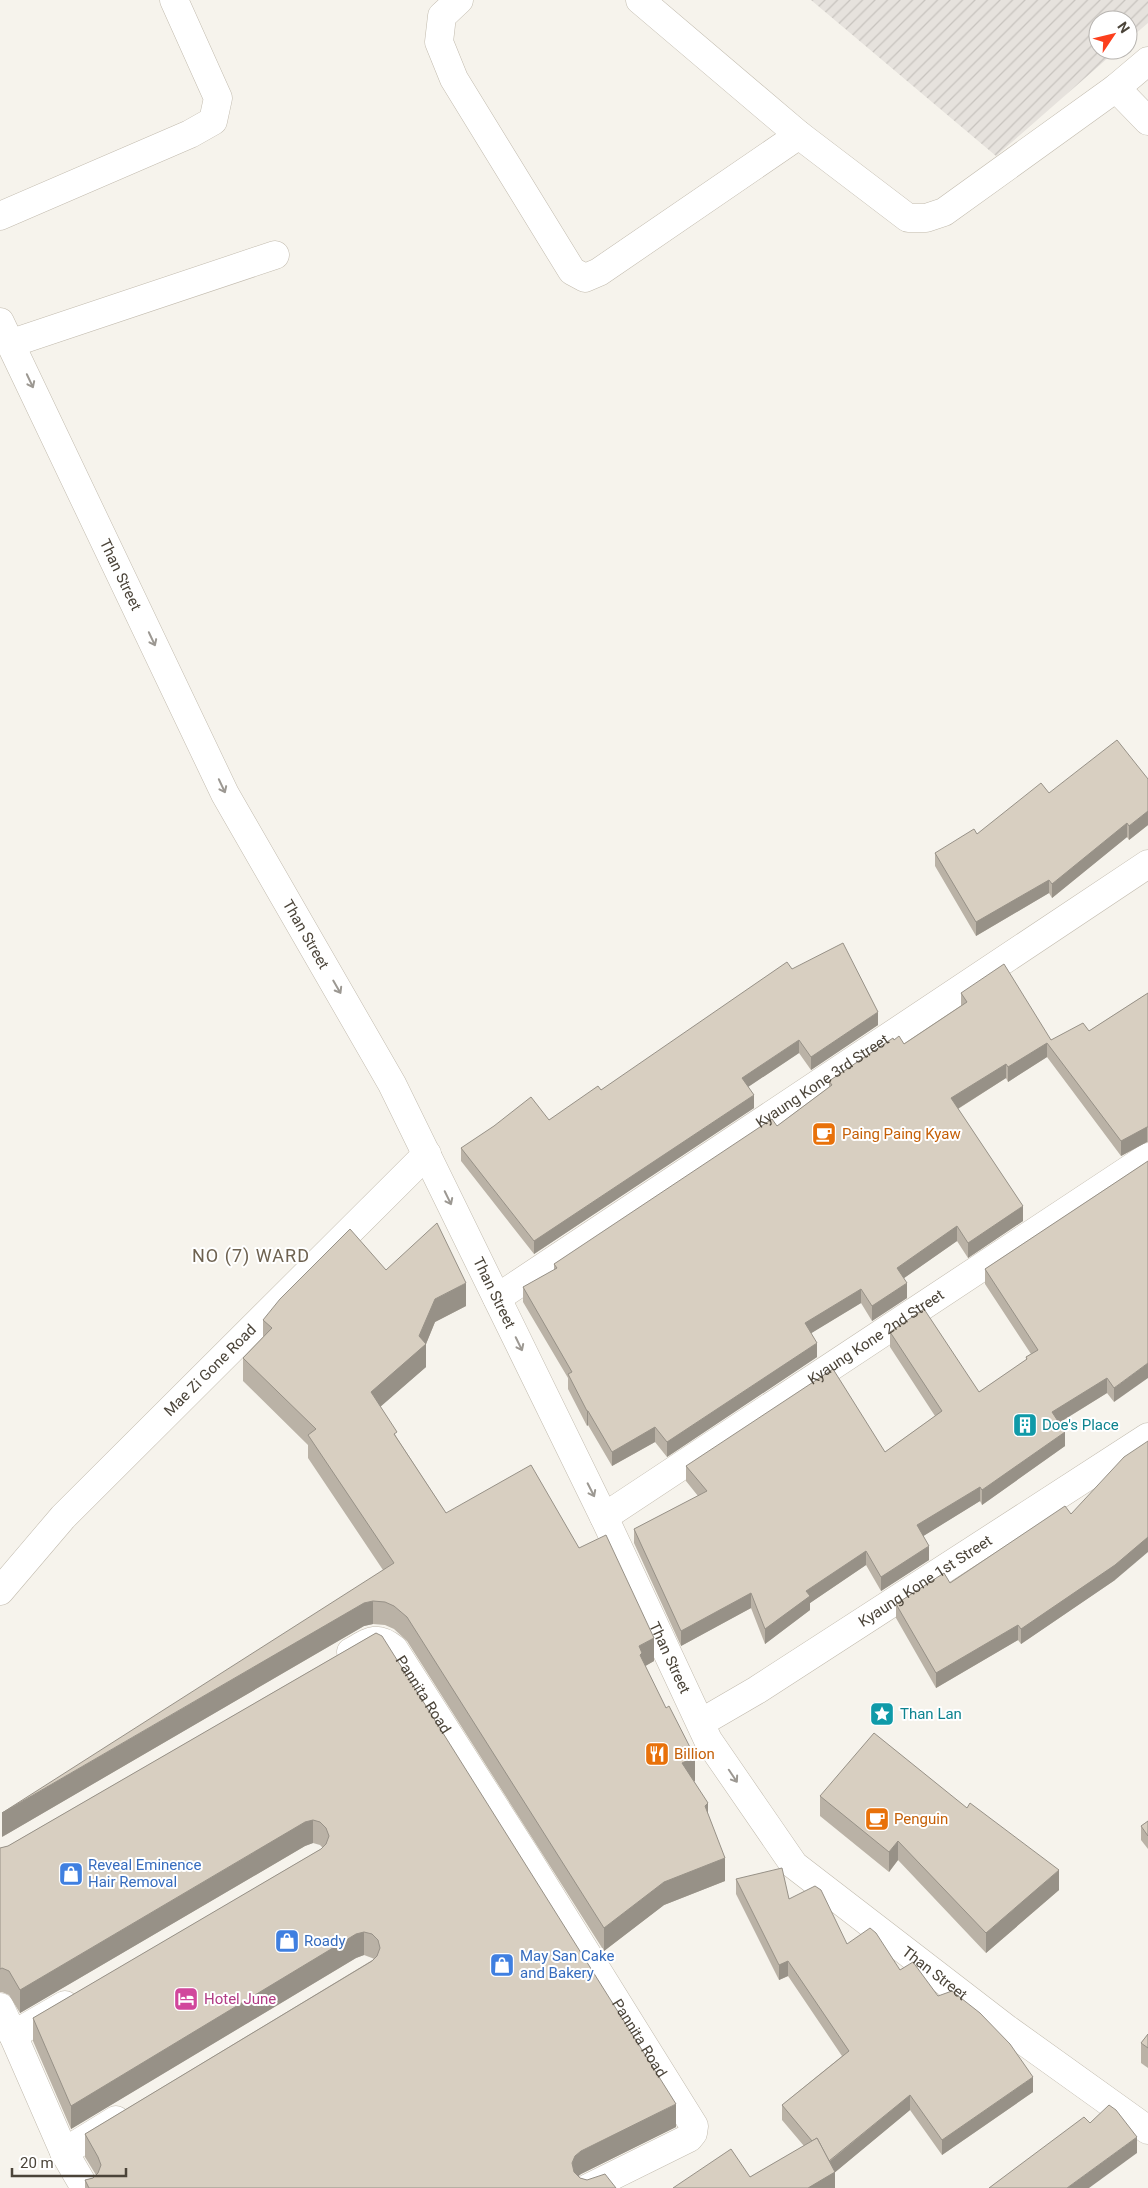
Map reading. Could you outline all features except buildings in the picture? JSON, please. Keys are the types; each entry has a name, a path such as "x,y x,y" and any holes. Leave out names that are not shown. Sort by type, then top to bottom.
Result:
{"street":[{"path":"0,216 190,134 212,121 218,98 174,0"},
{"path":"459,0 442,16 439,42 454,79 572,271 585,278 599,272 799,135"},
{"path":"640,0 799,135 908,218 926,218 944,212 1116,88 1148,61"},
{"path":"1116,88 1148,121"},
{"path":"6,333 276,255"},
{"name":"Than Street","path":"6,333 225,794 392,1084 427,1154 604,1517 702,1722 708,1740 794,1865 1007,2029 1148,2130"},
{"name":"Kyaung Kone 3rd Street","path":"497,1298 1148,864"},
{"name":"Mae Zi Gone Road","path":"0,1591 64,1517 427,1154"},
{"name":"Kyaung Kone 2nd Street","path":"604,1517 1148,1157"},
{"name":"Kyaung Kone 1st Street","path":"702,1722 757,1690 1148,1437"},
{"name":"Pannita Road","path":"328,1666 372,1640 384,1641 394,1649 521,1848 694,2126 693,2133 689,2138 604,2185"},
{"path":"13,2035 90,1990"},
{"path":"0,2007 64,2152 85,2188"},
{"path":"64,2152 139,2106"}],"shaded area":[{"path":"811,0 1148,0 1148,23 1138,32 1138,10 1088,10 1088,60 1106,60 996,156"}],"place":[{"name":"Paing Paing Kyaw","path":"824,1134"},
{"name":"Doe's Place","path":"1025,1425"},
{"name":"Than Lan","path":"882,1714"},
{"name":"Billion","path":"657,1754"},
{"name":"Penguin","path":"877,1819"},
{"name":"Reveal Eminence Hair Removal","path":"71,1874"},
{"name":"Roady","path":"287,1941"},
{"name":"May San Cake and Bakery","path":"502,1965"},
{"name":"Hotel June","path":"186,1999"}],"district":[{"name":"NO (7) WARD","path":"251,1256"}]}
